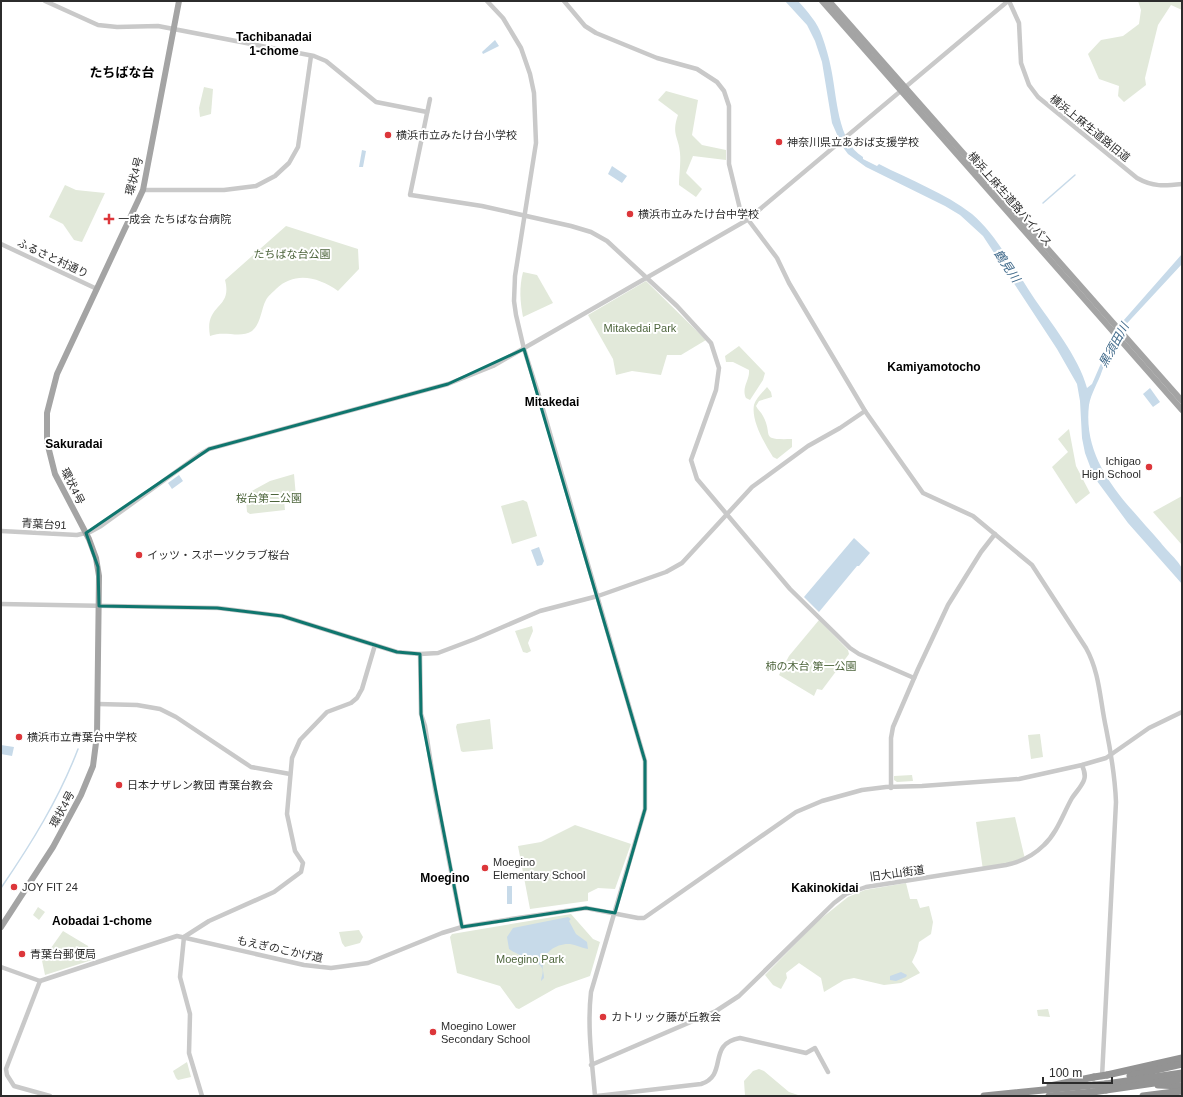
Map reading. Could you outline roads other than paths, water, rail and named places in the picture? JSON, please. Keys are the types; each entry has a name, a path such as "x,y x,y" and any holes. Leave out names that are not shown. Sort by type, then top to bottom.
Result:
{"highway":[{"path":"1020,1092 1107,1075 1182,1058"},
{"path":"1122,1082 1127,1077 1182,1064"},
{"path":"984,1096 1020,1092 1151,1084 1165,1086 1178,1081 1182,1073"},
{"path":"1106,1087 1122,1082 1178,1081"},
{"path":"1049,1096 1093,1088"},
{"path":"1143,1096 1182,1091"}],"main road":[{"name":"環状4号","path":"1,927 48,855 85,786 96,752 98,704 98,567 86,533 55,474 47,442 46,419 50,396 57,374 143,190 179,1"},
{"name":"横浜上麻生道路バイパス","path":"822,1 902,88 1114,328 1182,410"},
{"name":"横浜上麻生道路バイパス","path":"829,1 902,88"},
{"name":"横浜上麻生道路バイパス","path":"1120,336 1182,401"}],"street":[{"path":"45,1 98,25 129,27 150,25 311,56 326,61 376,102 427,112"},
{"path":"487,1 506,22 521,48 530,74 534,94 536,143 515,276 514,301 516,315 524,349 646,761 645,809 591,992 588,1015 591,1065 596,1096 708,1082 713,1078 721,1051 725,1044 740,1038 806,1053 815,1048 828,1072"},
{"path":"564,1 585,26 596,33 657,58 697,69 717,82 724,91 729,106 729,164 740,209 777,258 789,283 864,411 923,493 966,511 1035,568 1093,661 1100,686 1116,781 1116,824 1108,938 1106,1019 1101,1096"},
{"path":"86,533 102,526 209,449 448,384 488,369 524,349 747,220 902,88 1009,1"},
{"name":"横浜上麻生道路旧道","path":"1009,1 1019,23 1021,64 1029,85 1038,97 1141,180 1159,186 1182,184"},
{"path":"143,190 224,190 256,186 275,176 289,163 298,147 311,56"},
{"path":"430,99 410,195 525,215 591,232 607,241 647,278 700,329 711,343 717,356 719,368 716,390 691,460 697,479 790,589 850,648 859,654 914,678"},
{"name":"ふるさと村通り","path":"1,244 97,289"},
{"path":"1,604 217,608 282,616 397,652 420,654 451,649 540,611 598,596 666,572 682,563 752,487 808,446 840,428 864,411"},
{"name":"青葉台91","path":"1,531 77,535 86,533"},
{"path":"891,788 891,738 893,727 948,605 981,552 995,534"},
{"path":"1,967 40,981 172,937 184,937 209,921 274,892 301,872 302,863 295,851 287,814 292,758 300,740 327,712 351,703 360,694 375,645"},
{"path":"420,654 421,714 425,726 435,789 462,927"},
{"path":"98,704 137,705 160,709 176,717 251,767 290,774"},
{"name":"もえぎのこかげ道","path":"184,937 304,965 331,968 368,963 442,932 462,927 586,908 644,918 796,812 822,801 862,790 1019,778 1082,765 1111,755 1149,728 1182,712"},
{"name":"旧大山街道","path":"591,1065 716,1011 739,996 821,914 846,894 866,887 1006,865 1020,862 1031,856 1045,844 1052,835 1072,798 1084,782 1085,775 1082,765"},
{"path":"184,937 180,976 190,1014 189,1053 202,1096"},
{"path":"40,981 6,1069 7,1075 14,1086 50,1096"}],"water":[{"name":"鶴見川","path":"785,1 798,1 818,26 830,64 843,130 854,150 863,157 863,159 877,166 879,164 962,206 980,222 1004,252 1071,352 1078,364 1087,388 1092,384 1116,329 1182,254 1182,264 1119,332 1091,396 1089,405 1089,426 1093,446 1100,464 1110,481 1134,513 1179,563 1182,571 1182,584 1128,523 1094,477 1085,453 1082,438 1080,401 1077,384 1057,349 983,236 960,215 866,167 848,154 842,146 832,123 822,62 815,41 807,25"},
{"path":"256,31 264,33 263,41 254,41"},
{"path":"495,40 499,46 483,54 482,52"},
{"path":"362,150 366,151 363,167 359,167"},
{"path":"612,166 627,176 622,183 608,174"},
{"path":"1150,388 1160,402 1153,407 1143,394"},
{"path":"179,475 183,481 172,489 168,483"},
{"path":"854,538 870,553 859,566 857,566 819,612 804,597"},
{"path":"539,547 544,561 542,565 537,566 531,550"},
{"path":"1,745 14,747 12,756 1,754"},
{"path":"507,886 512,886 512,904 507,904"},
{"path":"568,917 571,919 569,921 576,934 587,942 588,949 565,944 552,949 545,956 543,968 544,978 541,981 543,971 540,965 509,949 507,937 513,928"},
{"path":"901,972 907,975 906,977 896,981 890,980 890,976"}],"waterway":[{"path":"1043,203 1075,175"},
{"path":"1,888 44,821 62,786 78,749"}],"place":[{"name":"横浜市立みたけ台小学校","path":"388,135"},
{"name":"神奈川県立あおば支援学校","path":"779,142"},
{"name":"横浜市立みたけ台中学校","path":"630,214"},
{"name":"一成会 たちばな台病院","path":"109,219"},
{"name":"Ichigao High School","path":"1149,467"},
{"name":"イッツ・スポーツクラブ桜台","path":"139,555"},
{"name":"横浜市立青葉台中学校","path":"19,737"},
{"name":"日本ナザレン教団 青葉台教会","path":"119,785"},
{"name":"Moegino Elementary School","path":"485,868"},
{"name":"JOY FIT 24","path":"14,887"},
{"name":"青葉台郵便局","path":"22,954"},
{"name":"カトリック藤が丘教会","path":"603,1017"},
{"name":"Moegino Lower Secondary School","path":"433,1032"}],"district":[{"name":"Tachibanadai 1-chome","path":"274,44"},
{"name":"たちばな台","path":"122,72"},
{"name":"Kamiyamotocho","path":"934,367"},
{"name":"Mitakedai","path":"552,402"},
{"name":"Sakuradai","path":"74,444"},
{"name":"Moegino","path":"445,878"},
{"name":"Kakinokidai","path":"825,888"},
{"name":"Aobadai 1-chome","path":"102,921"}],"park label":[{"name":"たちばな台公園","path":"292,254"},
{"name":"Mitakedai Park","path":"640,328"},
{"name":"桜台第二公園","path":"269,498"},
{"name":"柿の木台 第一公園","path":"811,666"},
{"name":"Moegino Park","path":"530,959"}],"water label":[{"name":"黒須田川","path":"1114,345"}]}
